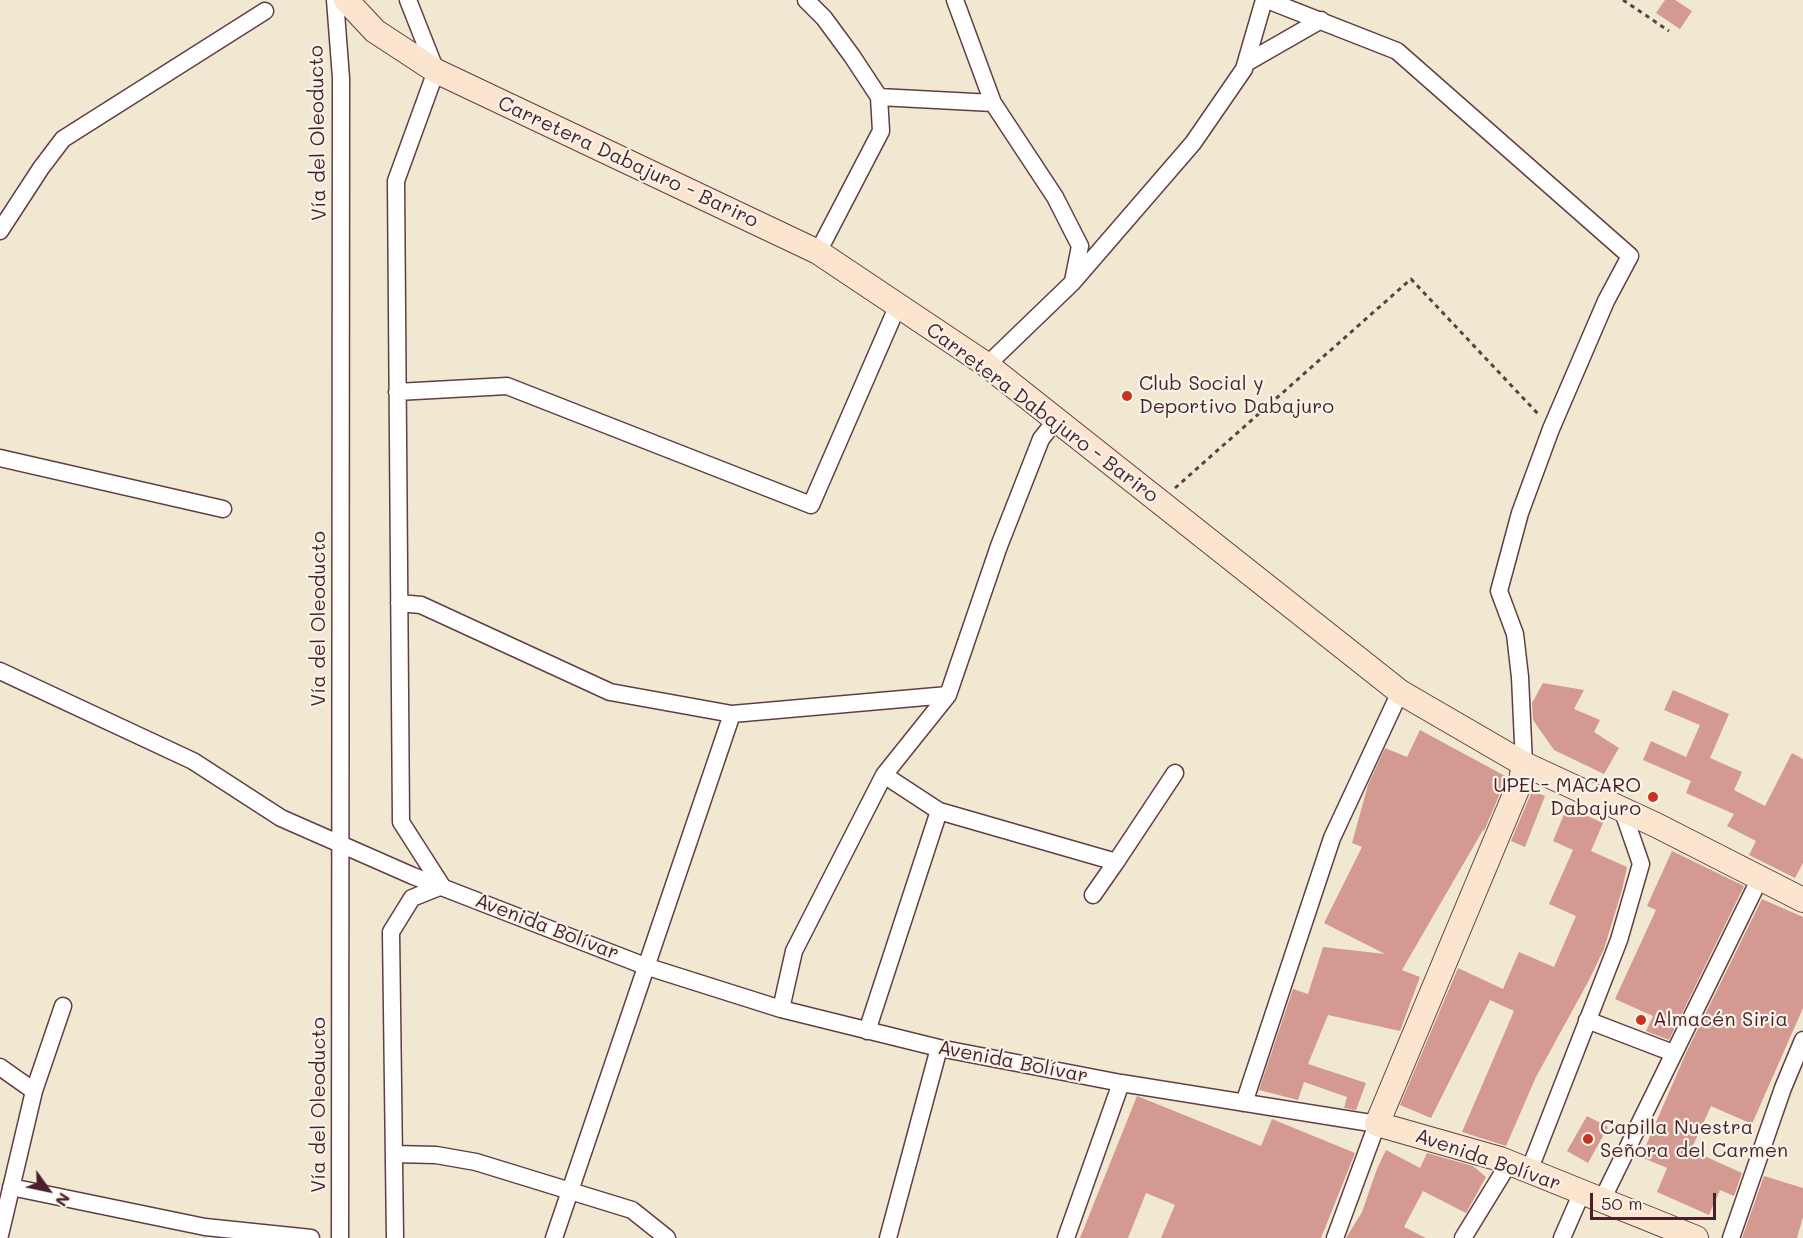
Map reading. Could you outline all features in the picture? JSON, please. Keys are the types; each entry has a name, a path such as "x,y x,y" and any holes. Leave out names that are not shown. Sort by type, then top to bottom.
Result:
{"street":[{"name":"Vía del Oleoducto","path":"334,0 341,78 340,1238"},
{"name":"Carretera Dabajuro - Bariro","path":"346,0 375,31 436,71 818,252 987,365 1400,692 1524,764 1622,809 1803,900"},
{"path":"395,1238 391,932 412,898 442,886 401,822 396,181 436,71 408,0"},
{"path":"806,0 824,18 879,97 881,131 818,252"},
{"path":"955,0 993,103 1055,196 1080,246 1072,283"},
{"path":"987,365 1072,283 1193,143 1244,69 1265,0 1397,51 1630,256 1606,301 1551,429 1520,513 1499,591 1515,634 1520,676 1524,764 1521,780 1377,1124 1335,1238"},
{"path":"0,231 63,139 265,11"},
{"path":"1246,63 1321,20"},
{"path":"879,97 993,103"},
{"path":"397,392 507,386 811,505 898,305"},
{"path":"781,1009 794,951 884,775 948,695 999,546 1041,439 1056,420"},
{"path":"0,458 223,509"},
{"path":"399,603 421,605 610,692 732,714 948,695"},
{"name":"Avenida Bolívar","path":"0,671 193,760 281,818 413,876 645,966 781,1009 939,1048 1121,1083 1377,1124 1519,1167 1696,1238"},
{"path":"1244,1103 1332,838 1400,692"},
{"path":"554,1238 732,714"},
{"path":"1093,895 1175,773"},
{"path":"884,775 939,811 1116,862"},
{"path":"1463,1238 1519,1167 1587,1020 1619,940 1641,864 1622,809"},
{"path":"867,1031 939,811"},
{"path":"1562,1238 1592,1196 1673,1053 1760,878"},
{"path":"0,1235 34,1090 63,1006"},
{"path":"1587,1020 1673,1053"},
{"path":"1731,1238 1783,1088 1803,1040"},
{"path":"888,1238 939,1048"},
{"path":"0,1067 34,1090"},
{"path":"1066,1238 1121,1083"},
{"path":"394,1154 436,1155 476,1162 632,1210 667,1238"},
{"path":"11,1187 206,1227 311,1238"}],"path":[{"path":"1623,0 1669,31"},
{"path":"1159,502 1411,279 1551,429"}],"building":[{"path":"1665,0 1675,0 1692,11 1680,29 1656,13"},
{"path":"1543,683 1584,690 1574,709 1600,720 1594,732 1619,748 1604,774 1554,750 1533,720 1532,703"},
{"path":"1673,690 1729,714 1710,758 1742,772 1734,790 1765,806 1792,753 1803,759 1803,863 1795,878 1749,855 1756,841 1727,826 1734,814 1686,793 1691,781 1643,760 1651,741 1686,757 1700,725 1664,710"},
{"path":"1420,730 1507,777 1484,831 1402,970 1420,977 1400,1031 1328,1015 1308,1064 1366,1083 1356,1110 1344,1108 1347,1097 1304,1082 1298,1100 1259,1090 1293,989 1308,994 1323,947 1385,954 1324,923 1362,847 1352,843 1368,785 1385,748 1407,757"},
{"path":"1532,791 1545,796 1525,847 1511,841"},
{"path":"1567,807 1603,823 1591,851 1627,867 1604,949 1536,1077 1506,1146 1462,1132 1514,1011 1490,1000 1431,1118 1400,1105 1458,968 1503,989 1519,952 1554,967 1576,916 1549,904 1573,850 1553,841"},
{"path":"1672,851 1744,886 1669,1040 1646,1031 1653,1016 1615,999 1656,910 1647,906"},
{"path":"1762,899 1803,917 1803,1008 1752,1124 1711,1106 1691,1150 1742,1173 1734,1196 1720,1190 1709,1215 1657,1192 1667,1168 1641,1157 1686,1053"},
{"path":"1137,1096 1261,1146 1272,1119 1355,1153 1321,1238 1161,1238 1175,1205 1146,1193 1128,1238 1080,1238"},
{"name":"Capilla Nuestra Señora del Carmen","path":"1587,1116 1608,1127 1588,1163 1567,1151"},
{"path":"1386,1150 1420,1168 1427,1153 1473,1166 1486,1177 1466,1213 1423,1191 1404,1227 1426,1238 1346,1238 1362,1212"},
{"path":"1764,1176 1803,1188 1803,1217 1797,1238 1742,1238"}],"place":[{"name":"Club Social y Deportivo Dabajuro","path":"1127,396"},
{"name":"UPEL- MACARO Dabajuro","path":"1653,797"},
{"name":"Almacén Siria","path":"1641,1020"},
{"name":"Capilla Nuestra Señora del Carmen","path":"1588,1139"}]}
